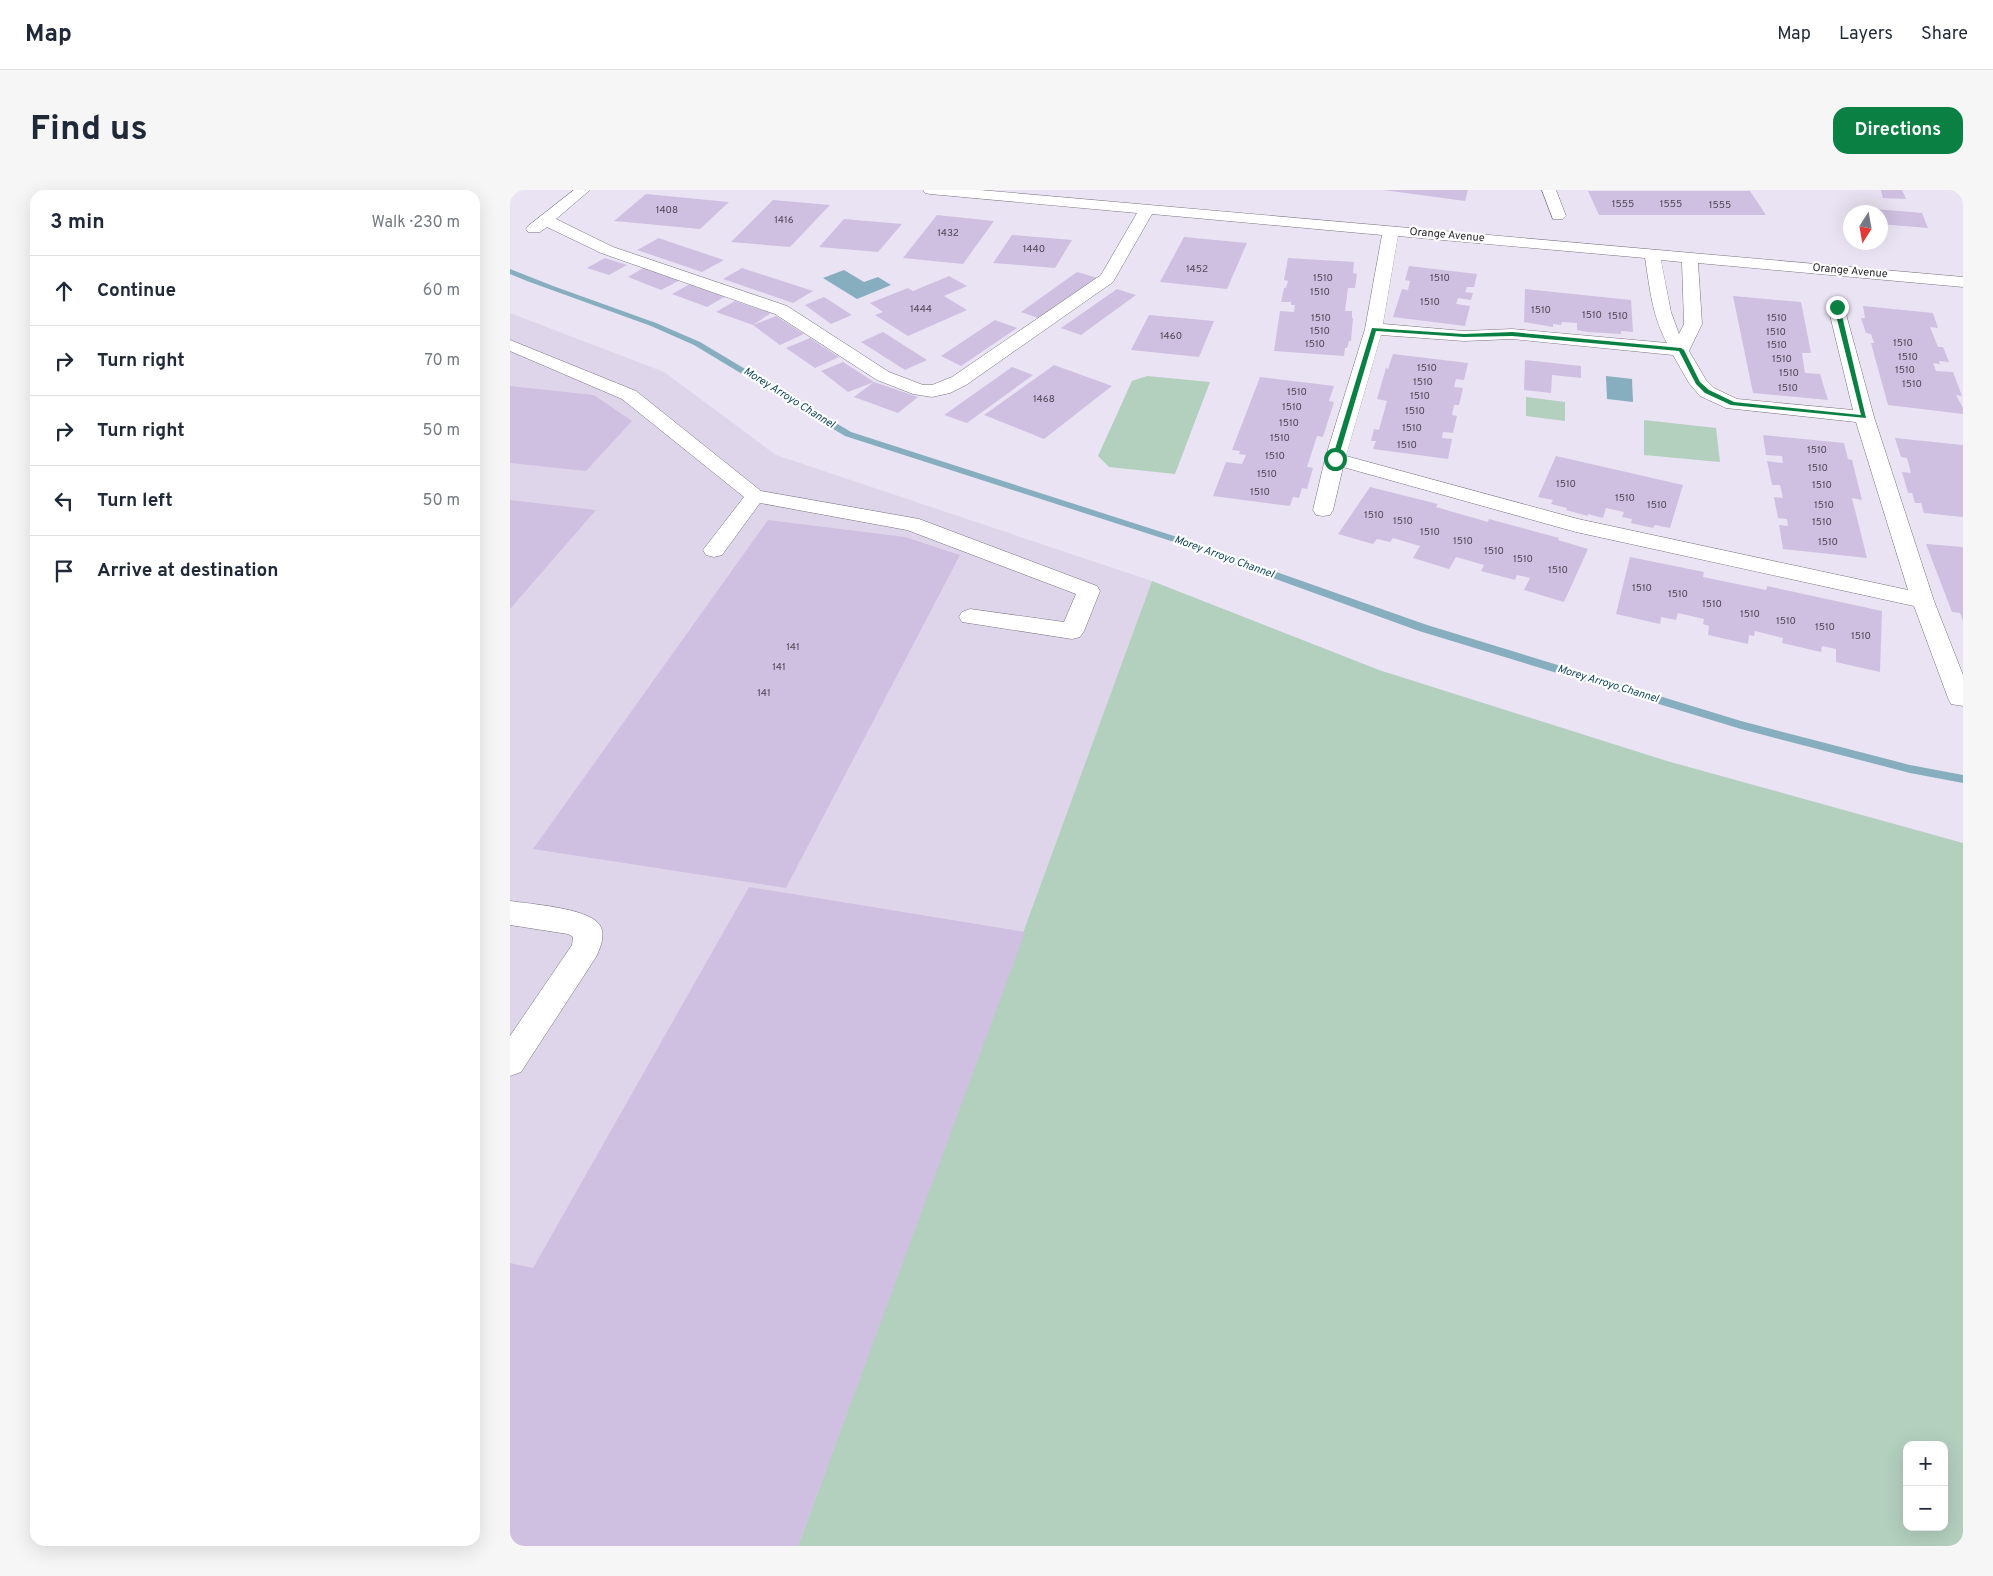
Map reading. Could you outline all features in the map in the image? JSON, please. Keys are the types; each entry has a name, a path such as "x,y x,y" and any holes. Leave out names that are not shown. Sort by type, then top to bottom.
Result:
{"street":[{"path":"583,190 539,225 780,310 883,376 920,390 932,391 943,389 959,380 1107,278 1147,208"},
{"name":"Orange Avenue","path":"930,190 974,192 1963,282"},
{"path":"1549,190 1558,216"},
{"path":"1323,510 1335,459 1374,329 1391,230"},
{"path":"1652,253 1659,298 1666,326 1698,383 1707,392 1733,404 1864,417"},
{"path":"1681,350 1693,324 1690,257"},
{"path":"1659,298 1693,300"},
{"path":"1837,307 1864,417 1872,437 1923,601 1960,698"},
{"path":"1374,329 1464,336 1512,334 1681,350"},
{"path":"510,345 629,395 755,496 912,524 1089,591 1072,631 970,617"},
{"path":"1335,459 1576,526 1923,601"},
{"path":"714,550 755,496"},
{"path":"510,913 574,923 588,931 586,948 510,1062"}],"shaded area":[{"path":"510,313 664,372 776,455 1152,581 798,1546 510,1546"}],"green space":[{"path":"1147,376 1210,382 1175,474 1109,467 1098,456 1132,381"},
{"path":"1526,397 1565,402 1565,421 1526,416"},
{"path":"1644,420 1716,428 1720,462 1644,455"},
{"path":"1152,581 1379,670 1667,761 1963,843 1963,1546 798,1546"}],"water":[{"path":"844,270 864,282 878,277 891,285 857,299 823,278"},
{"path":"1606,376 1632,379 1633,402 1607,399"}],"building":[{"path":"1383,190 1468,190 1465,201"},
{"path":"1881,190 1902,190 1906,199 1883,198"},
{"path":"1588,191 1750,191 1766,215 1599,215"},
{"path":"646,194 729,202 700,229 614,221"},
{"path":"773,200 830,205 790,247 731,242"},
{"path":"1888,210 1922,213 1928,228 1888,225"},
{"path":"937,215 994,221 963,264 903,258"},
{"path":"844,219 902,224 878,252 819,247"},
{"path":"1012,235 1072,240 1055,268 993,263"},
{"path":"1184,237 1247,243 1227,289 1160,282"},
{"path":"659,238 724,260 702,272 637,250"},
{"path":"605,258 627,265 609,275 587,268"},
{"path":"1288,258 1354,262 1353,273 1357,274 1355,288 1348,288 1345,311 1352,311 1351,341 1349,341 1347,348 1345,348 1344,356 1274,351 1280,311 1294,312 1295,305 1291,305 1291,302 1281,302 1284,288 1286,288 1288,281 1284,280"},
{"path":"1409,266 1477,274 1474,287 1467,287 1465,292 1473,293 1471,300 1458,298 1456,304 1470,306 1465,326 1393,317 1402,289 1408,290 1410,281 1405,280"},
{"path":"645,267 680,280 661,290 628,277"},
{"path":"742,268 813,291 793,303 723,279"},
{"path":"1077,272 1098,278 1041,319 1021,312"},
{"path":"949,276 967,286 944,296 967,310 908,336 875,315 883,312 870,303 908,288 913,291"},
{"path":"690,284 726,296 707,307 672,294"},
{"path":"1117,289 1136,295 1081,335 1061,328"},
{"path":"1525,289 1631,300 1633,332 1621,331 1621,334 1588,332 1577,330 1577,323 1562,322 1561,325 1553,324 1553,327 1524,322"},
{"path":"1733,296 1801,302 1811,353 1802,353 1805,373 1820,374 1828,400 1753,393"},
{"path":"824,297 852,315 831,324 805,305"},
{"path":"735,301 771,313 753,325 716,312"},
{"path":"1863,306 1933,313 1938,328 1930,327 1938,347 1943,347 1949,362 1939,361 1940,364 1933,363 1936,371 1953,372 1962,396 1956,395 1963,408 1963,414 1888,405 1871,343 1874,343 1871,334 1866,333 1861,318 1865,318"},
{"path":"1149,315 1214,321 1199,357 1131,350"},
{"path":"776,316 804,334 780,345 753,325"},
{"path":"995,320 1017,328 961,366 941,356"},
{"path":"883,332 927,360 905,370 861,342"},
{"path":"810,338 839,357 815,368 786,348"},
{"path":"1393,354 1468,363 1464,380 1456,379 1454,387 1463,388 1459,405 1454,405 1452,415 1457,416 1453,433 1443,432 1442,438 1452,439 1448,459 1373,449 1376,441 1371,441 1374,429 1379,430 1387,401 1377,399 1386,368 1388,369"},
{"path":"1525,360 1581,366 1581,378 1552,375 1551,393 1524,390"},
{"path":"843,362 874,382 848,392 821,371"},
{"path":"1054,365 1112,386 1044,439 984,415"},
{"path":"1012,367 1033,375 967,423 944,415"},
{"path":"1260,377 1334,386 1329,401 1334,402 1323,437 1317,436 1307,467 1313,468 1307,489 1302,488 1299,498 1293,497 1290,506 1213,496 1226,462 1242,464 1246,455 1239,454 1240,451 1232,450"},
{"path":"874,382 918,397 898,413 854,397"},
{"path":"510,386 594,395 632,421 586,471 510,463"},
{"path":"1763,435 1844,443 1848,459 1852,460 1862,500 1852,498 1867,558 1783,549 1779,525 1788,526 1787,519 1778,518 1774,497 1783,498 1780,485 1772,485 1767,461 1783,463 1782,456 1766,455"},
{"path":"1895,438 1963,445 1963,517 1924,513 1921,503 1915,503 1912,493 1908,493 1902,472 1911,473 1907,458 1901,457"},
{"path":"1556,456 1683,485 1670,528 1655,525 1653,528 1631,523 1632,519 1622,517 1624,512 1606,508 1603,518 1588,514 1588,516 1551,504 1553,500 1538,497"},
{"path":"1370,487 1438,504 1436,507 1488,522 1489,519 1559,538 1558,540 1588,549 1564,602 1524,590 1530,578 1517,575 1515,580 1481,571 1484,565 1456,557 1449,569 1413,558 1420,546 1393,538 1390,542 1377,539 1373,544 1338,534"},
{"path":"510,500 596,510 510,609"},
{"path":"768,520 905,537 960,555 786,888 533,849"},
{"path":"1926,544 1963,547 1963,621 1960,613 1952,612"},
{"path":"1630,557 1704,572 1703,577 1766,590 1767,586 1882,611 1880,672 1836,662 1836,649 1822,646 1821,652 1782,643 1783,638 1755,631 1754,636 1749,635 1748,644 1708,635 1709,626 1703,624 1704,619 1678,613 1676,620 1661,617 1660,624 1616,614"},
{"path":"749,887 1025,932 798,1546 510,1546 510,1263 533,1268"}],"waterway":[{"name":"Morey Arroyo Channel","path":"510,271 550,288 654,325 697,344 741,368 848,434 1174,539 1423,628 1741,725 1910,769 1963,779"}],"route":[{"path":"1335,459 1374,329 1464,336 1512,334 1681,350 1698,383 1707,392 1733,404 1864,417 1837,307"}]}
